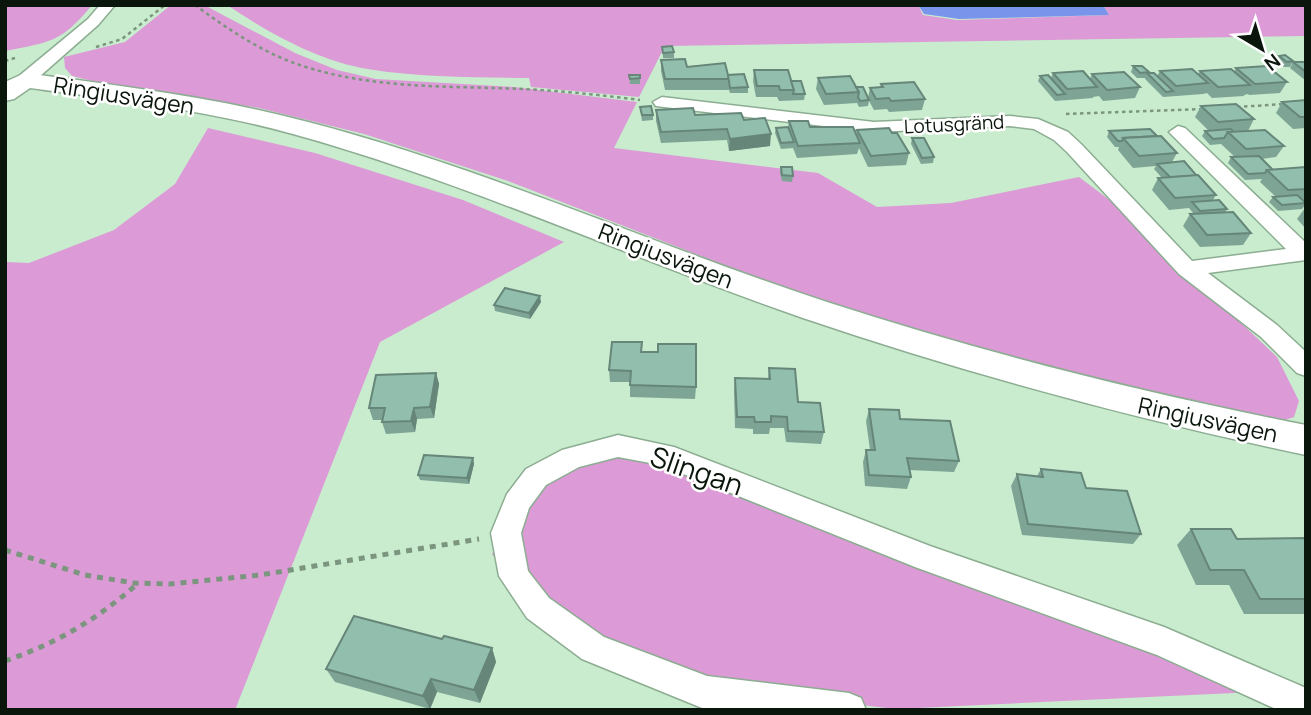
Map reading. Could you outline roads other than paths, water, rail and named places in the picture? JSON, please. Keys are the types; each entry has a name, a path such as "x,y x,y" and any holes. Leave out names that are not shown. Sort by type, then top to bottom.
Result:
{"street":[{"path":"15,87 69,43 108,5"},
{"name":"Ringiusvägen","path":"15,87 172,102 298,127 401,156 743,285 871,329 1047,382 1216,423 1306,440"},
{"name":"Lotusgränd","path":"662,102 874,127 1010,121 1038,124 1061,136 1187,269 1269,331 1306,368"},
{"path":"1178,132 1304,253"},
{"path":"1187,269 1304,253"},
{"name":"Slingan","path":"849,710 707,693 593,648 538,608 514,576 506,533 517,503 537,477 572,458 618,446 664,454 926,558 1164,642 1306,705"}],"water":[{"path":"918,5 1103,5 1109,15 959,19 924,14"}]}
